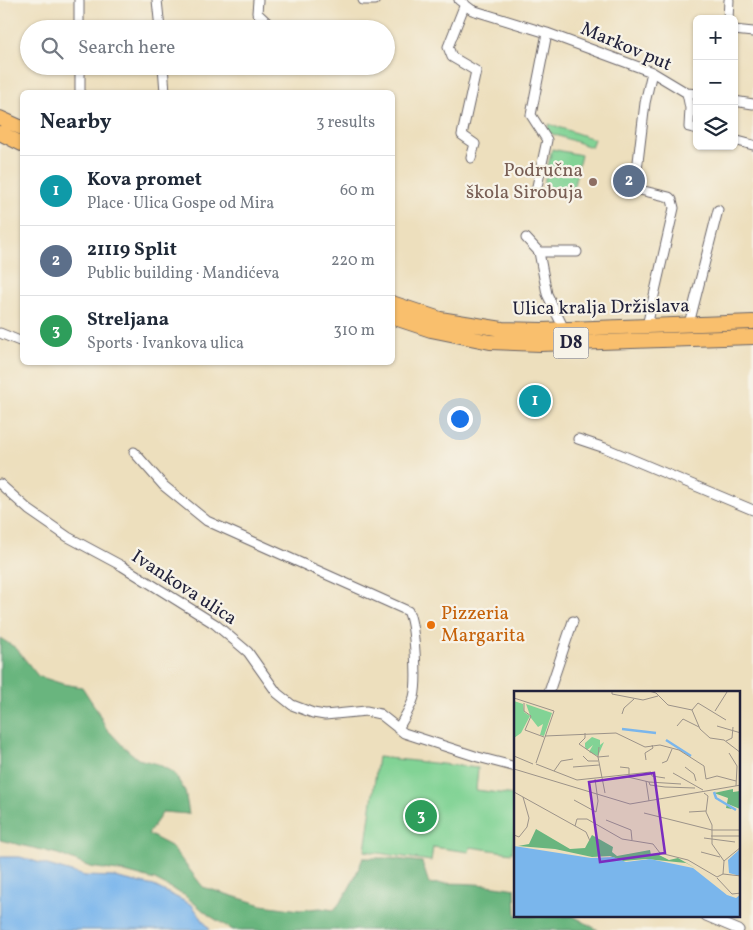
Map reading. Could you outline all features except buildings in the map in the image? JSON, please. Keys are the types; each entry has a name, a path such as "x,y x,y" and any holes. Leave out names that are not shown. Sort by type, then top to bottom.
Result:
{"highway":[{"path":"0,118 20,127"},
{"path":"0,133 20,143"},
{"name":"Ulica kralja Držislava","path":"395,304 440,319 502,329 564,330 753,322"},
{"name":"Ulica kralja Držislava","path":"395,317 431,330 490,342 540,344 753,337"}],"street":[{"path":"79,0 79,20"},
{"path":"157,0 159,20"},
{"path":"258,0 257,13 264,20"},
{"path":"363,0 375,0"},
{"path":"728,15 729,0"},
{"path":"462,2 464,10 448,47 452,57 476,71 462,135 475,144 471,158"},
{"name":"Markov put","path":"462,2 472,10 547,33 652,72 692,93"},
{"path":"738,30 753,32"},
{"path":"536,191 547,140 531,115 547,33"},
{"path":"647,326 674,208 672,200 668,197 635,187 645,103 652,72"},
{"path":"80,75 80,89"},
{"path":"164,75 165,90"},
{"path":"692,93 689,127 693,128"},
{"path":"738,102 753,104"},
{"path":"738,141 753,145"},
{"path":"689,324 718,210"},
{"path":"526,238 538,252 548,294 564,330"},
{"path":"538,252 577,252"},
{"path":"0,333 20,341"},
{"path":"578,439 605,448 753,510"},
{"path":"134,452 164,486 207,521 408,611 413,626 416,684 413,699 398,729"},
{"name":"Ivankova ulica","path":"0,484 29,510 68,537 122,566 215,624 248,652 277,693 292,705 313,713 325,715 366,711 380,714 404,733 514,766"},
{"path":"549,691 572,622"},
{"path":"711,918 739,930"}],"green space":[{"path":"549,124 594,139 591,147 547,132"},
{"path":"552,149 581,155 572,194 543,187"},
{"path":"0,638 16,648 38,676 63,684 82,687 106,728 123,746 138,759 158,764 174,773 185,791 189,814 163,812 148,834 171,846 203,887 262,905 300,910 320,908 334,910 347,892 363,858 387,858 422,862 429,884 473,884 514,889 514,918 577,918 598,930 233,930 210,916 184,895 155,880 125,872 90,867 58,854 0,840"},
{"path":"378,757 478,768 476,790 514,795 514,838 512,853 470,847 469,852 433,847 431,861 365,851"}],"water":[{"path":"0,857 20,857 85,876 114,877 154,886 192,905 210,930 0,930"}],"place":[{"name":"21119 Split","path":"629,181"},
{"name":"Područna škola Sirobuja","path":"593,182"},
{"name":"Kova promet","path":"535,401"},
{"name":"Pizzeria Margarita","path":"431,625"},
{"name":"Streljana","path":"421,816"}]}
